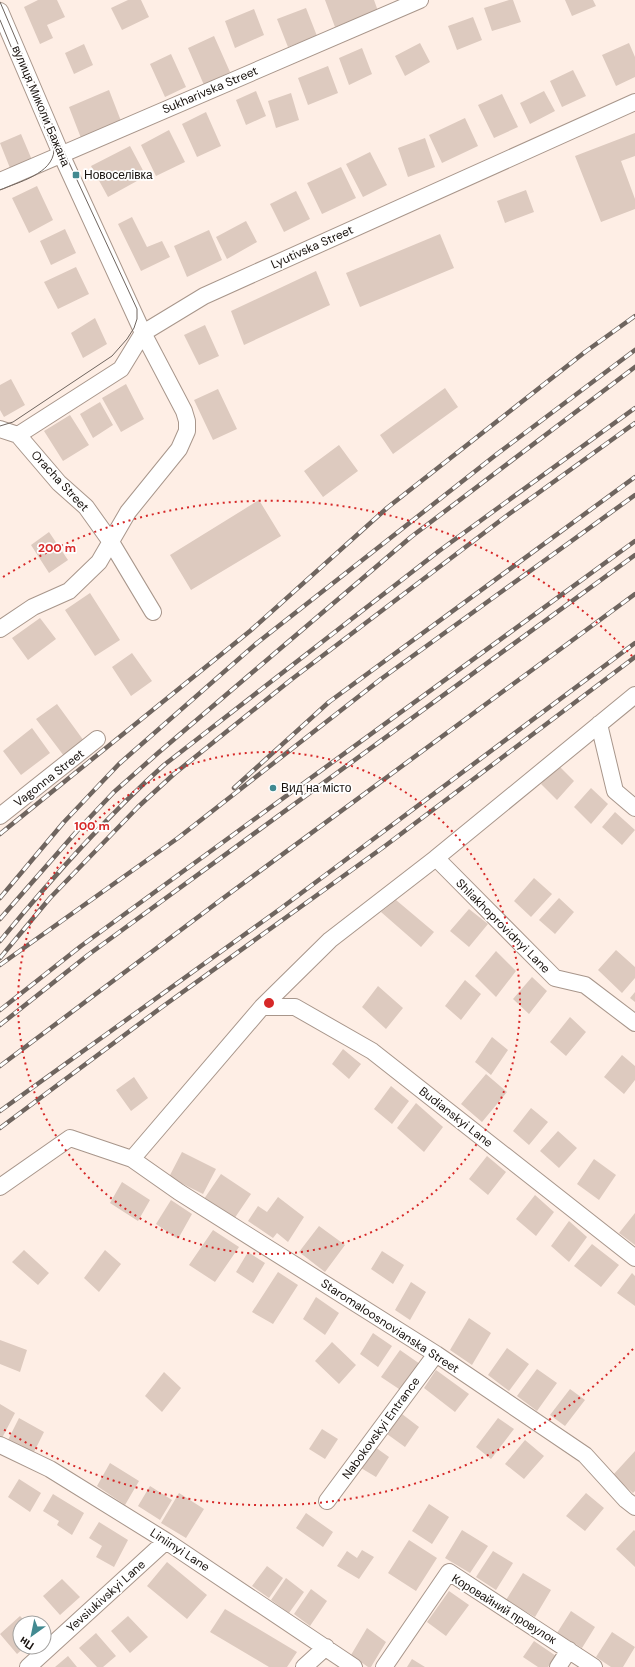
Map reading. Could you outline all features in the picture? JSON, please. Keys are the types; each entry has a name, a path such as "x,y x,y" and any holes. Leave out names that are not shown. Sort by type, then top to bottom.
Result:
{"street":[{"name":"Sukharivska Street","path":"0,181 420,0"},
{"name":"вулиця Миколи Бажана","path":"0,11 61,154 143,333 188,421 187,431 179,449 128,512 99,562 69,591 33,607 0,629"},
{"name":"Lyutivska Street","path":"18,436 121,369 143,333 204,296 635,102"},
{"name":"Oracha Street","path":"0,429 18,436 59,483 86,508 111,542 153,612"},
{"path":"132,1159 236,1040 262,1007 330,940 436,858 635,695"},
{"path":"599,724 615,791 635,808"},
{"name":"Vagonna Street","path":"0,816 97,739"},
{"name":"Shliakhoprovidnyi Lane","path":"436,858 555,978 585,984 635,1023"},
{"name":"Budianskyi Lane","path":"262,1007 294,1007 372,1051 635,1258"},
{"name":"Staromaloosnovianska Street","path":"0,1187 70,1138 132,1159 179,1192 436,1354 585,1455 635,1508"},
{"name":"Nabokovskyi Entrance","path":"327,1501 436,1354"},
{"name":"Liniinyi Lane","path":"0,1445 50,1469 166,1541 354,1667"},
{"name":"Yevsiukivskyi Lane","path":"28,1667 166,1541"},
{"name":"Коровайний провулок","path":"384,1667 448,1572 594,1667"},
{"path":"304,1667 326,1647"},
{"path":"558,1667 569,1650"}],"building":[{"path":"38,0 57,0 65,17 47,25 53,38 40,44 24,7"},
{"path":"128,0 141,0 149,17 122,30 111,8"},
{"path":"325,0 374,0 378,11 335,27"},
{"path":"513,0 521,22 492,31 484,8"},
{"path":"565,0 593,0 596,6 572,16"},
{"path":"306,8 317,36 288,47 277,19"},
{"path":"254,9 264,35 235,48 225,21"},
{"path":"473,17 482,40 457,50 448,26"},
{"path":"214,36 230,72 204,85 188,48"},
{"path":"420,43 430,62 405,76 395,56"},
{"path":"629,43 635,57 635,77 616,86 602,55"},
{"path":"84,44 93,65 74,74 65,53"},
{"path":"362,48 372,74 349,85 339,58"},
{"path":"171,54 186,87 165,97 150,64"},
{"path":"328,66 338,93 308,105 298,78"},
{"path":"573,70 586,96 562,107 550,81"},
{"path":"109,90 121,121 81,138 69,107"},
{"path":"256,91 266,116 246,125 236,100"},
{"path":"544,91 555,111 530,124 520,103"},
{"path":"291,93 299,120 276,128 268,101"},
{"path":"502,94 518,127 494,138 478,105"},
{"path":"206,112 221,146 197,157 182,124"},
{"path":"465,118 478,146 442,163 429,135"},
{"path":"169,130 185,162 156,176 141,145"},
{"path":"635,133 635,156 621,161 635,199 635,209 601,222 575,156"},
{"path":"21,134 32,160 10,168 0,143"},
{"path":"425,138 435,167 408,177 398,148"},
{"path":"130,146 146,176 108,197 91,166"},
{"path":"370,152 387,185 363,197 346,164"},
{"path":"341,167 356,198 322,214 307,183"},
{"path":"37,186 53,220 29,233 12,198"},
{"path":"526,190 534,212 505,223 497,201"},
{"path":"296,191 310,219 284,232 270,204"},
{"path":"132,217 147,247 162,241 170,257 141,271 118,224"},
{"path":"246,221 257,242 227,259 216,237"},
{"path":"65,229 76,253 51,265 40,241"},
{"path":"209,230 222,260 187,277 174,246"},
{"path":"440,234 454,268 360,307 346,273"},
{"path":"76,267 89,294 58,309 44,282"},
{"path":"316,271 330,305 244,345 231,311"},
{"path":"95,318 107,344 83,358 71,333"},
{"path":"205,325 219,356 199,365 184,335"},
{"path":"11,379 25,405 4,417 0,410 0,385"},
{"path":"126,384 144,419 121,432 102,398"},
{"path":"445,388 458,407 393,454 380,435"},
{"path":"218,389 237,429 213,440 194,400"},
{"path":"100,402 113,425 93,438 80,414"},
{"path":"70,415 89,445 63,461 44,431"},
{"path":"339,445 358,471 323,497 304,471"},
{"path":"259,500 281,536 191,590 170,555"},
{"path":"49,532 68,560 49,573 31,545"},
{"path":"90,593 120,640 95,656 65,610"},
{"path":"40,618 56,639 28,660 12,638"},
{"path":"132,653 152,681 131,696 112,667"},
{"path":"57,704 84,741 64,756 36,719"},
{"path":"32,728 50,753 21,775 3,751"},
{"path":"558,765 574,781 557,800 541,784"},
{"path":"591,788 608,804 591,824 574,807"},
{"path":"615,812 635,830 622,845 602,827"},
{"path":"534,878 552,894 531,917 514,901"},
{"path":"559,898 574,912 555,934 539,920"},
{"path":"396,900 434,932 421,947 381,912"},
{"path":"469,909 488,924 469,947 450,931"},
{"path":"616,950 635,967 635,978 622,993 598,970"},
{"path":"496,951 516,971 496,997 475,976"},
{"path":"532,977 547,991 529,1014 513,999"},
{"path":"465,980 481,994 461,1020 445,1006"},
{"path":"378,986 403,1008 386,1029 362,1007"},
{"path":"635,992 635,1002 630,998"},
{"path":"570,1017 586,1032 566,1056 550,1042"},
{"path":"492,1037 508,1050 491,1075 475,1062"},
{"path":"343,1049 361,1064 349,1079 332,1064"},
{"path":"622,1055 635,1066 635,1080 624,1094 604,1077"},
{"path":"486,1074 507,1092 482,1122 461,1104"},
{"path":"134,1077 148,1098 131,1111 116,1090"},
{"path":"391,1086 409,1101 392,1124 374,1109"},
{"path":"416,1103 443,1127 424,1152 397,1128"},
{"path":"531,1108 548,1122 529,1145 513,1131"},
{"path":"558,1131 577,1148 559,1168 540,1151"},
{"path":"182,1152 216,1169 203,1194 169,1177"},
{"path":"487,1156 506,1172 488,1195 469,1179"},
{"path":"594,1159 616,1175 599,1200 577,1184"},
{"path":"221,1174 251,1194 234,1219 204,1199"},
{"path":"122,1182 150,1200 138,1221 110,1203"},
{"path":"535,1195 554,1212 536,1236 516,1219"},
{"path":"278,1197 304,1217 288,1242 277,1233 273,1238 248,1221 258,1206 267,1212"},
{"path":"171,1200 192,1214 178,1239 156,1224"},
{"path":"635,1213 635,1245 619,1233"},
{"path":"569,1221 587,1237 569,1262 551,1246"},
{"path":"319,1226 345,1245 325,1272 299,1252"},
{"path":"213,1230 239,1247 215,1282 189,1265"},
{"path":"592,1244 619,1265 601,1287 574,1266"},
{"path":"24,1250 49,1273 38,1285 12,1262"},
{"path":"105,1250 121,1264 99,1292 84,1278"},
{"path":"382,1251 404,1265 393,1284 371,1269"},
{"path":"248,1252 265,1263 253,1283 236,1272"},
{"path":"278,1272 298,1285 273,1324 252,1312"},
{"path":"632,1273 635,1276 635,1306 617,1293"},
{"path":"411,1282 426,1292 410,1320 395,1310"},
{"path":"316,1297 339,1313 325,1335 303,1319"},
{"path":"469,1318 491,1333 472,1365 450,1350"},
{"path":"373,1333 392,1346 378,1367 360,1354"},
{"path":"0,1340 27,1350 20,1372 0,1364"},
{"path":"332,1342 356,1365 339,1384 315,1361"},
{"path":"507,1348 529,1364 509,1391 488,1375"},
{"path":"400,1350 420,1364 402,1391 381,1377"},
{"path":"537,1369 557,1383 537,1411 517,1396"},
{"path":"436,1370 469,1394 455,1412 424,1388"},
{"path":"164,1372 181,1388 162,1412 145,1396"},
{"path":"570,1389 585,1400 565,1426 550,1415"},
{"path":"0,1404 15,1413 2,1438 0,1437"},
{"path":"402,1414 419,1427 405,1447 387,1434"},
{"path":"19,1418 44,1432 32,1456 7,1442"},
{"path":"498,1418 514,1429 491,1459 476,1447"},
{"path":"322,1429 338,1439 325,1459 309,1449"},
{"path":"525,1440 544,1456 524,1479 505,1464"},
{"path":"375,1447 389,1457 376,1477 361,1468"},
{"path":"635,1451 635,1491 633,1493 613,1475"},
{"path":"110,1463 139,1481 125,1505 97,1486"},
{"path":"19,1479 41,1493 30,1512 8,1497"},
{"path":"150,1486 172,1500 160,1520 138,1506"},
{"path":"179,1493 204,1509 186,1538 161,1523"},
{"path":"586,1493 604,1508 585,1531 566,1516"},
{"path":"53,1494 84,1513 72,1535 57,1525 59,1521 43,1511"},
{"path":"429,1504 449,1517 432,1544 412,1531"},
{"path":"306,1513 333,1532 323,1547 296,1528"},
{"path":"99,1522 128,1540 114,1567 96,1557 102,1546 89,1538"},
{"path":"462,1530 488,1546 470,1573 445,1558"},
{"path":"634,1530 635,1531 635,1567 616,1549"},
{"path":"409,1540 437,1558 416,1591 388,1573"},
{"path":"362,1550 374,1557 359,1579 337,1566 347,1551 357,1558"},
{"path":"493,1551 513,1563 496,1590 476,1577"},
{"path":"167,1562 207,1595 187,1619 147,1586"},
{"path":"267,1566 283,1578 269,1598 252,1586"},
{"path":"523,1573 551,1590 535,1617 506,1600"},
{"path":"286,1578 304,1592 289,1613 271,1600"},
{"path":"62,1579 80,1597 60,1615 43,1596"},
{"path":"311,1589 327,1601 310,1626 294,1614"},
{"path":"449,1591 469,1605 446,1636 427,1622"},
{"path":"225,1609 297,1652 287,1667 269,1667 210,1632"},
{"path":"571,1611 595,1627 582,1648 557,1633"},
{"path":"128,1616 148,1637 130,1653 111,1631"},
{"path":"12,1623 12,1648 0,1634"},
{"path":"367,1628 386,1642 371,1667 368,1667 351,1655"},
{"path":"612,1632 635,1647 623,1667 611,1667 596,1657"},
{"path":"96,1633 116,1656 103,1667 97,1667 79,1648"},
{"path":"534,1641 556,1656 548,1667 538,1667 523,1657"},
{"path":"68,1656 77,1667 55,1667"},
{"path":"412,1659 425,1667 407,1667"}],"tram line":[{"path":"0,2 64,152 137,309 137,319 134,328 127,339 112,356 13,422 0,426"},
{"path":"0,20 54,150 48,165 41,171 25,180 0,190"}],"railway":[{"path":"0,834 250,631 387,508 585,352 635,316"},
{"path":"0,898 64,822 119,764 257,643 497,454 635,350"},
{"path":"0,919 77,831 114,792 158,753 411,537 635,367"},
{"path":"0,941 99,828 164,765 439,551 635,408"},
{"path":"0,958 50,898 138,807 174,774 292,679 505,517 635,423"},
{"path":"234,788 329,702 635,477"},
{"path":"0,965 178,838 381,679 635,495"},
{"path":"0,1010 81,946 635,541"},
{"path":"0,1025 88,955 635,555"},
{"path":"0,1066 222,899 635,594"},
{"path":"0,1111 280,909 635,643"},
{"path":"0,1128 162,1007 385,846 635,657"}],"place":[{"name":"Новоселівка","path":"76,175"},
{"name":"Вид на місто","path":"273,788"}]}
